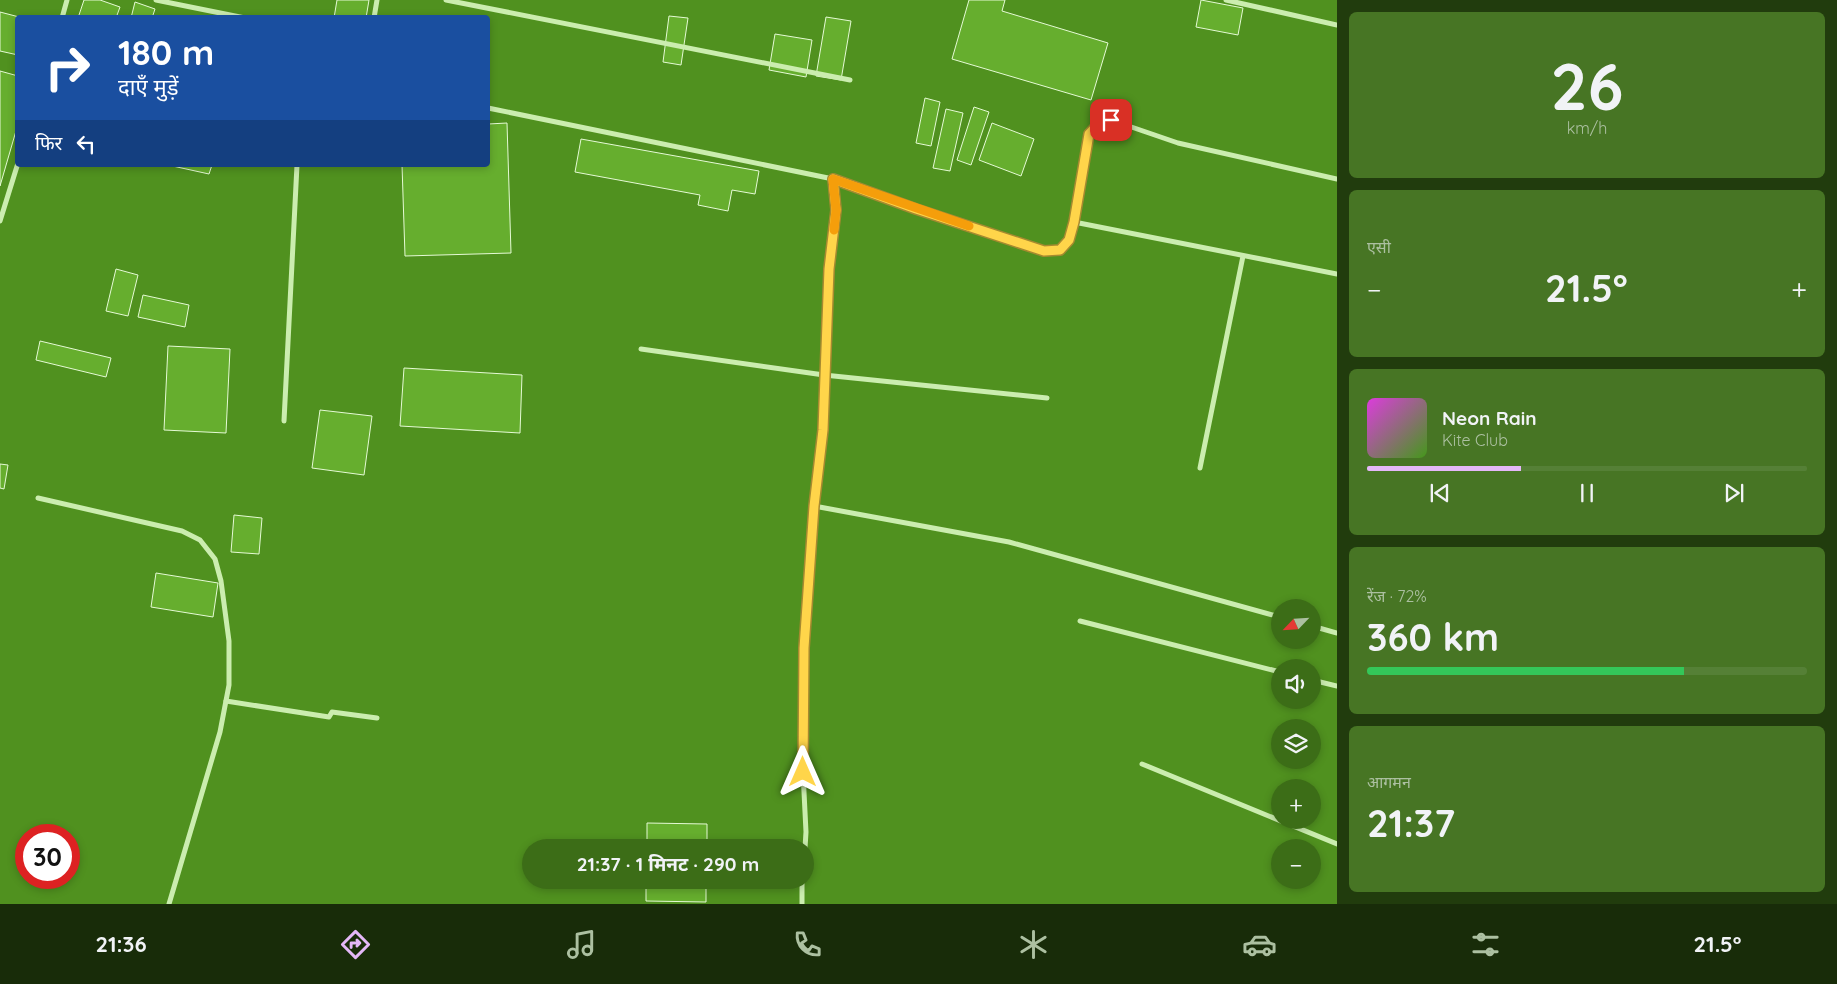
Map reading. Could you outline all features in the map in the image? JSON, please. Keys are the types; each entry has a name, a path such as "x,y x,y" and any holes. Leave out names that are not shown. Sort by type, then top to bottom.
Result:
{"street":[{"path":"63,15 67,0"},
{"path":"156,0 230,15"},
{"path":"374,15 377,0"},
{"path":"446,0 850,80"},
{"path":"1226,0 1337,25"},
{"path":"490,108 833,179 916,209 1044,251 1060,250 1069,240 1074,222 1089,134 1098,124 1111,120 1178,143 1337,180"},
{"path":"0,221 17,167"},
{"path":"284,421 297,167"},
{"path":"806,839 802,704 804,648 814,506 823,430 829,269 836,210 833,179"},
{"path":"1074,222 1337,274"},
{"path":"1200,468 1243,256"},
{"path":"641,349 824,375 1047,398"},
{"path":"38,498 182,531 200,540 215,560 221,581 229,641 229,685 220,732 168,904"},
{"path":"814,506 1008,542 1271,615"},
{"path":"1080,621 1271,670"},
{"path":"1321,629 1337,633"},
{"path":"1321,682 1337,686"},
{"path":"226,701 329,717 332,712 377,718"},
{"path":"1142,764 1337,844"},
{"path":"802,889 802,904"}],"building":[{"path":"84,0 100,0 120,7 117,15 79,15"},
{"path":"337,0 369,0 366,15 334,15"},
{"path":"969,0 1005,0 1002,11 1108,43 1091,100 952,59"},
{"path":"1201,0 1243,8 1238,35 1196,27"},
{"path":"135,2 155,9 153,15 132,15"},
{"path":"0,12 15,16 15,54 0,51"},
{"path":"669,16 688,18 681,65 663,62"},
{"path":"826,17 851,21 841,80 816,76"},
{"path":"775,34 812,40 806,77 769,70"},
{"path":"0,71 15,75 15,134 0,186"},
{"path":"925,98 940,102 931,146 916,143"},
{"path":"974,107 989,112 971,165 957,160"},
{"path":"946,109 963,113 950,171 933,168"},
{"path":"507,123 511,253 405,256 402,167 490,167 490,124"},
{"path":"992,123 1034,139 1021,176 979,160"},
{"path":"581,139 759,171 755,194 732,190 728,211 698,205 700,195 575,172"},
{"path":"177,167 211,167 209,174"},
{"path":"116,269 138,275 128,316 106,311"},
{"path":"143,295 189,305 185,327 138,317"},
{"path":"40,341 111,358 106,377 36,360"},
{"path":"168,346 230,349 226,433 164,430"},
{"path":"404,368 522,375 520,433 400,426"},
{"path":"320,410 372,416 364,475 312,468"},
{"path":"0,464 8,465 4,489 0,488"},
{"path":"234,515 262,518 259,554 231,552"},
{"path":"156,573 218,583 213,617 151,607"},
{"path":"647,823 707,824 707,839 647,839"},
{"path":"646,889 706,889 706,902 646,901"}],"slow traffic":[{"path":"834,230 836,210 833,179 969,226"}],"route":[{"path":"803,772 802,704 804,648 814,506 823,430 829,269 836,210 833,179 916,209 1044,251 1060,250 1069,240 1074,222 1089,134 1098,124 1111,120"}]}
